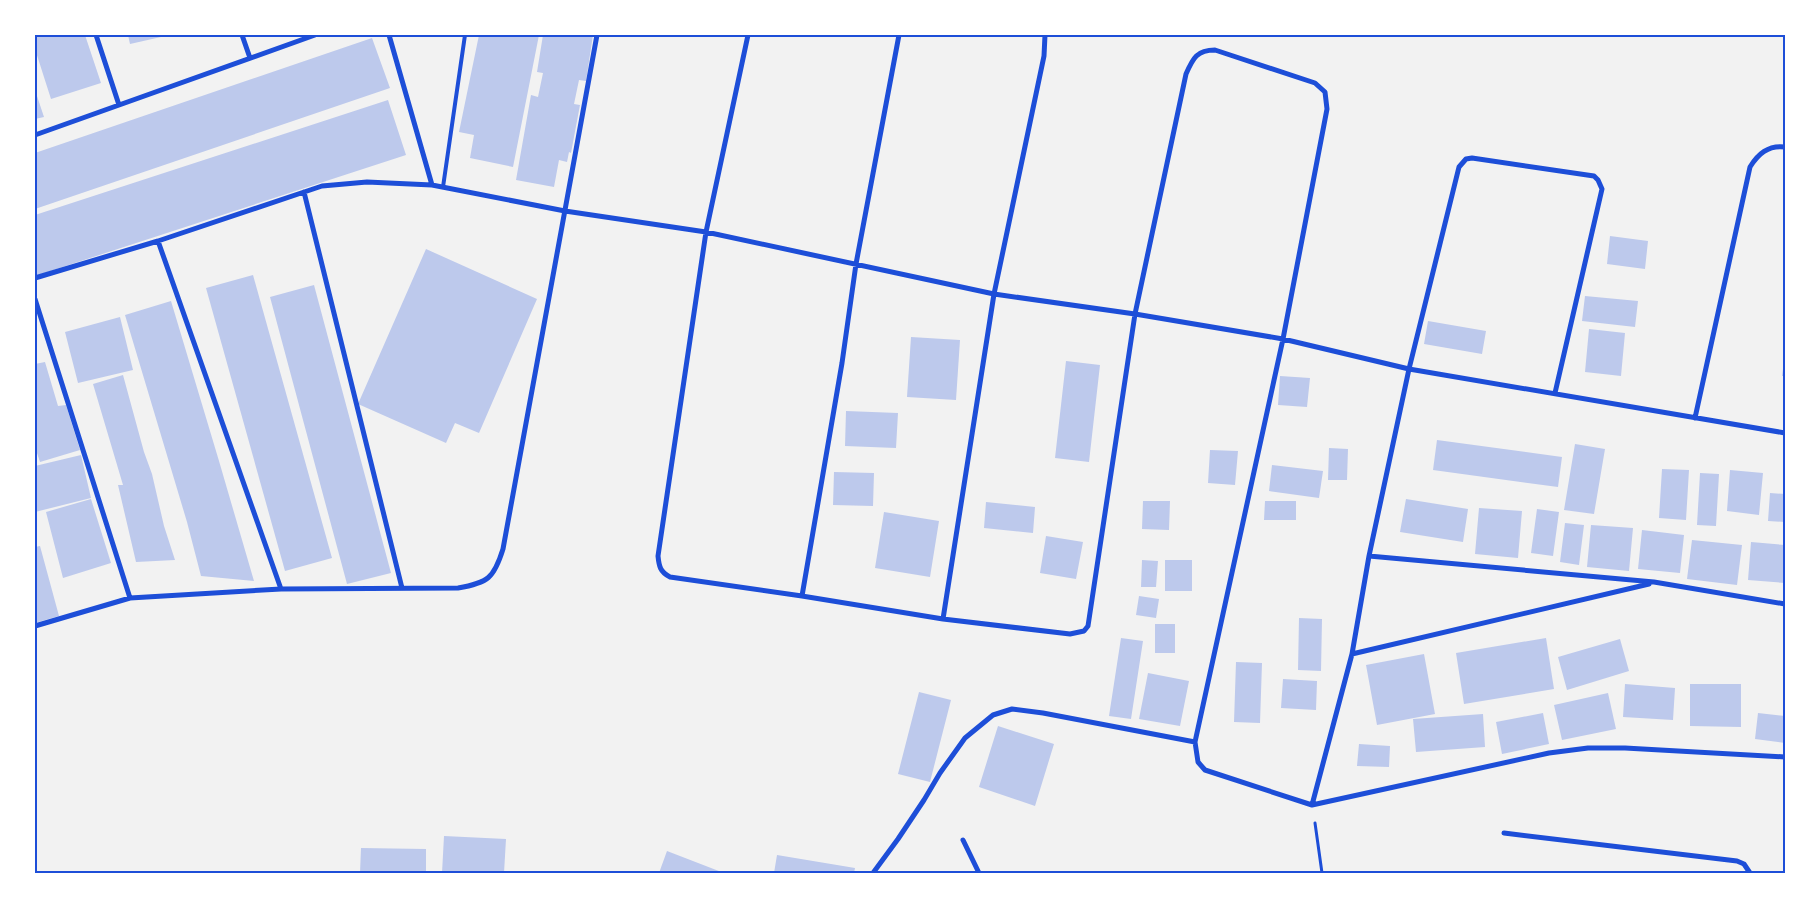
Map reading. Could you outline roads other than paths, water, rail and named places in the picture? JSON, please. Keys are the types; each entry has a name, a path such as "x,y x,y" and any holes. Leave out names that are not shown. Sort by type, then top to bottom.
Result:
{"street":[{"path":"96,35 119,105"},
{"path":"242,35 250,58"},
{"path":"35,135 315,35"},
{"path":"389,35 432,185"},
{"path":"35,626 130,598 282,589 458,588 484,582 496,569 503,549 597,35"},
{"path":"748,35 706,232 658,556 662,573 670,577 943,619 1070,634 1084,631 1088,626 1135,314 1186,74 1197,55 1206,50 1215,50 1315,83 1325,92 1327,109 1283,339 1195,742 1198,762 1205,770 1312,805 1549,753 1588,748 1625,748 1785,757"},
{"path":"802,596 842,363 856,264 899,35"},
{"path":"943,619 994,294 1044,56 1045,35"},
{"path":"1695,418 1750,167 1756,158 1769,148 1785,147"},
{"path":"1312,805 1352,654 1369,556 1409,369 1459,167 1466,159 1472,158 1594,176 1601,184 1602,189 1555,393"},
{"path":"35,278 322,186 367,182 432,185 565,211 706,232 994,294 1135,314 1283,339 1409,369 1785,433"},
{"path":"304,192 402,588"},
{"path":"158,240 282,589"},
{"path":"35,299 130,598"},
{"path":"1369,556 1654,582 1785,604"},
{"path":"1352,654 1654,582"},
{"path":"873,873 898,839 965,738 993,714 1012,708 1195,742"},
{"path":"1504,833 1737,861 1744,864 1750,873"},
{"path":"963,840 980,873"}],"lane":[{"path":"443,187 464,35"}]}
